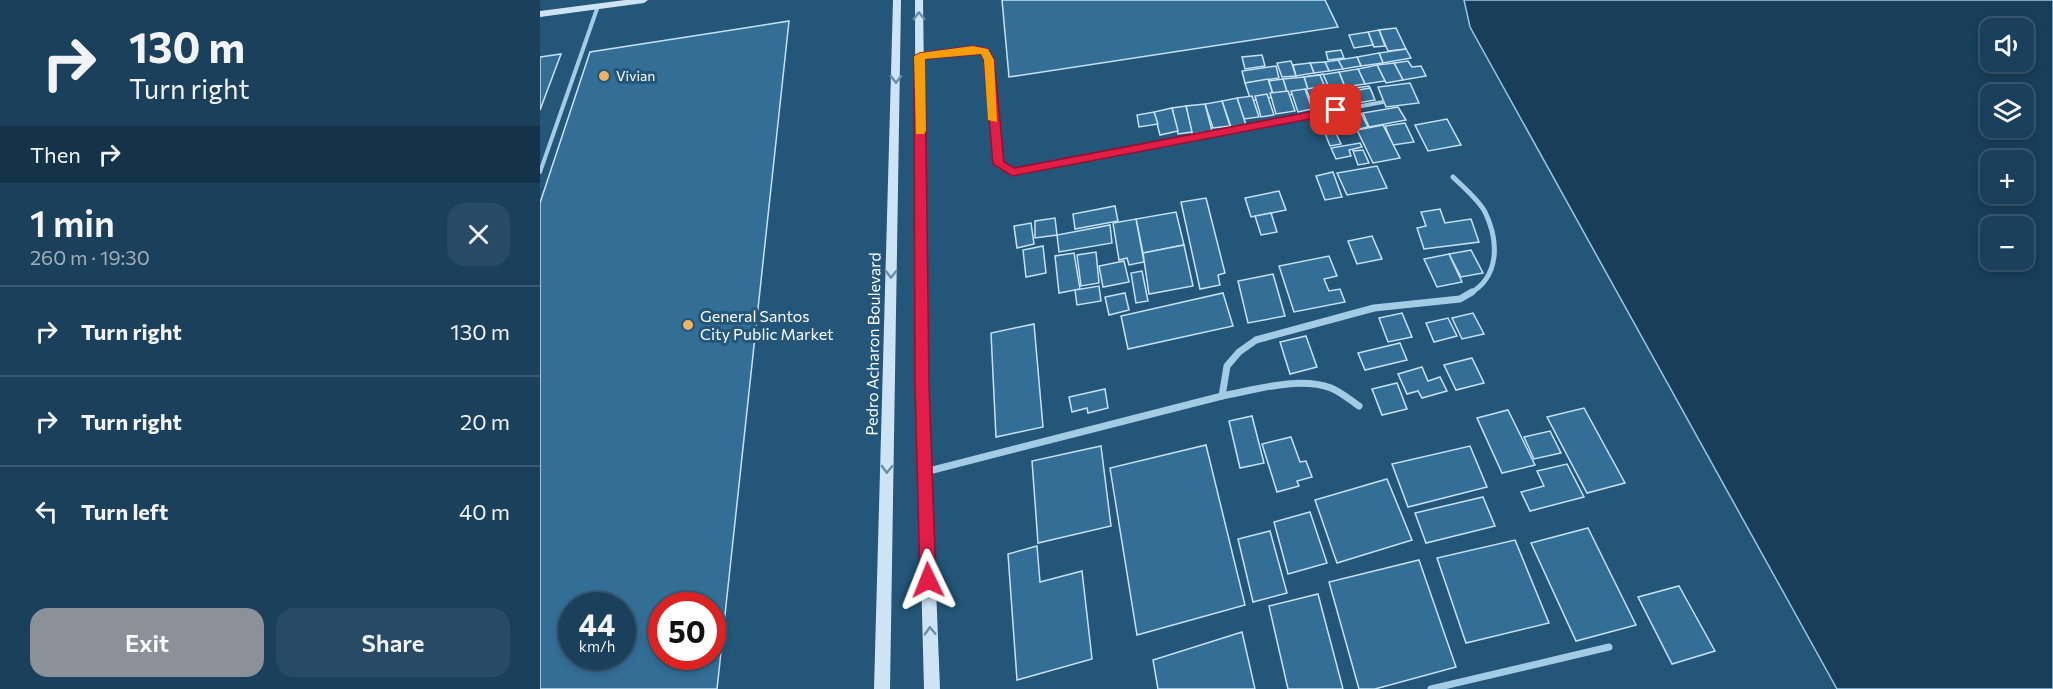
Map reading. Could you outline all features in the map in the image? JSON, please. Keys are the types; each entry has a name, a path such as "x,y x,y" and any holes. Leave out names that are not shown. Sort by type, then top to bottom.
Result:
{"main road":[{"path":"540,14 644,0"},
{"name":"Pedro Acharon Boulevard","path":"882,689 897,0"},
{"path":"919,0 925,472 932,689"}],"street":[{"path":"1222,396 1227,366 1239,352 1256,340 1374,308 1460,298 1483,285 1492,268 1496,244 1484,210 1453,177"},
{"path":"925,472 1222,396 1298,385 1329,387 1359,406"},
{"path":"1431,689 1609,647"}],"lane":[{"path":"540,172 598,6"},
{"path":"920,56 973,50 985,52 989,60 998,164 1012,172 1383,102"}],"water":[{"path":"1464,0 2053,0 2053,689 1837,689 1470,27"}],"building":[{"path":"1002,0 1325,0 1338,27 1009,77"},
{"name":"General Santos City Public Market","path":"789,21 726,606 726,592 648,592 648,670 719,670 717,689 540,689 540,203 590,52"},
{"path":"1396,28 1406,49 1388,51 1379,30"},
{"path":"1379,30 1385,46 1374,47 1368,32"},
{"path":"1368,32 1373,45 1354,48 1349,35"},
{"path":"1406,49 1411,58 1383,63 1379,53"},
{"path":"1341,50 1344,58 1328,60 1326,52"},
{"path":"1379,53 1383,63 1361,66 1357,57"},
{"path":"561,54 540,110 540,57"},
{"path":"1262,55 1265,66 1245,69 1242,57"},
{"path":"1357,57 1361,66 1343,69 1338,60"},
{"path":"1338,60 1343,69 1329,71 1325,62"},
{"path":"1291,61 1296,76 1282,77 1277,63"},
{"path":"1408,61 1412,67 1421,66 1426,76 1403,80 1394,63"},
{"path":"1325,62 1329,71 1314,73 1310,63"},
{"path":"1310,63 1314,73 1296,76 1293,65"},
{"path":"1394,63 1403,80 1386,83 1377,65"},
{"path":"1377,65 1385,81 1365,84 1358,69"},
{"path":"1276,66 1279,78 1245,83 1242,71"},
{"path":"1358,69 1365,84 1345,87 1339,72"},
{"path":"1339,72 1345,87 1326,90 1320,75"},
{"path":"1323,74 1328,85 1309,88 1304,77"},
{"path":"1320,75 1326,90 1309,93 1304,77"},
{"path":"1304,77 1309,93 1288,95 1283,79"},
{"path":"1268,79 1274,97 1251,101 1245,83"},
{"path":"1283,79 1288,95 1274,97 1269,81"},
{"path":"1410,83 1419,103 1386,107 1378,87"},
{"path":"1325,86 1330,98 1311,101 1306,89"},
{"path":"1369,86 1373,95 1337,101 1333,91"},
{"path":"1370,88 1375,100 1340,106 1335,94"},
{"path":"1305,89 1312,109 1298,112 1291,91"},
{"path":"1288,91 1295,111 1276,114 1270,93"},
{"path":"1267,94 1274,115 1261,117 1255,96"},
{"path":"1252,96 1259,117 1244,119 1237,98"},
{"path":"1237,98 1246,125 1231,127 1222,101"},
{"path":"1330,98 1333,107 1315,110 1311,101"},
{"path":"1222,101 1230,126 1213,128 1205,104"},
{"path":"1205,104 1212,131 1192,134 1186,106"},
{"path":"1186,106 1192,132 1178,134 1172,108"},
{"path":"1398,107 1406,120 1369,127 1363,113"},
{"path":"1172,108 1178,131 1160,135 1154,112"},
{"path":"1154,112 1158,124 1139,127 1137,115"},
{"path":"1361,113 1368,127 1346,132 1339,117"},
{"path":"1447,119 1461,145 1428,151 1415,125"},
{"path":"1405,123 1414,142 1393,145 1385,126"},
{"path":"1383,125 1400,158 1373,163 1357,130"},
{"path":"1334,129 1341,144 1330,146 1324,131"},
{"path":"1360,143 1362,147 1349,150 1351,156 1336,159 1331,148"},
{"path":"1363,150 1369,163 1358,165 1353,151"},
{"path":"1377,166 1387,188 1347,195 1337,173"},
{"path":"1333,172 1342,197 1325,200 1316,176"},
{"path":"1279,191 1286,210 1251,217 1245,198"},
{"path":"1206,198 1225,273 1218,275 1220,285 1200,289 1181,202"},
{"path":"1115,206 1118,221 1075,229 1073,214"},
{"path":"1440,209 1445,223 1471,219 1479,242 1424,249 1417,228 1426,226 1421,212"},
{"path":"1176,212 1184,245 1143,253 1136,219"},
{"path":"1271,213 1277,232 1261,235 1255,216"},
{"path":"1055,218 1057,235 1035,238 1035,221"},
{"path":"1136,219 1144,262 1129,265 1127,258 1119,260 1113,223"},
{"path":"1031,223 1034,244 1017,248 1014,226"},
{"path":"1110,225 1112,243 1059,252 1057,235"},
{"path":"1372,236 1382,259 1357,264 1348,241"},
{"path":"1184,245 1193,286 1149,294 1143,253"},
{"path":"1043,246 1046,273 1026,277 1023,250"},
{"path":"1471,250 1483,273 1461,277 1449,254"},
{"path":"1096,252 1099,283 1081,286 1077,255"},
{"path":"1074,253 1080,289 1059,293 1055,256"},
{"path":"1449,254 1462,282 1437,287 1424,259"},
{"path":"1329,256 1337,276 1324,279 1329,291 1340,289 1345,302 1294,312 1279,266"},
{"path":"1124,261 1129,282 1103,287 1099,266"},
{"path":"1142,271 1148,301 1136,303 1131,273"},
{"path":"1273,274 1285,316 1248,323 1238,281"},
{"path":"1099,286 1101,301 1077,305 1075,290"},
{"path":"1125,293 1129,310 1109,315 1105,297"},
{"path":"1223,293 1233,326 1128,349 1121,316"},
{"path":"1402,313 1412,337 1388,342 1379,318"},
{"path":"1473,313 1484,334 1462,339 1452,318"},
{"path":"1448,318 1457,336 1434,342 1426,323"},
{"path":"1034,324 1043,427 996,437 991,333"},
{"path":"1306,336 1317,367 1290,374 1280,342"},
{"path":"1400,343 1407,360 1365,370 1358,353"},
{"path":"1472,358 1484,383 1456,390 1444,365"},
{"path":"1422,367 1428,381 1440,377 1447,391 1422,398 1418,391 1407,394 1398,374"},
{"path":"1397,383 1407,409 1382,415 1372,389"},
{"path":"1105,389 1108,408 1088,413 1087,408 1072,412 1069,397"},
{"path":"1584,408 1625,483 1587,493 1547,417"},
{"path":"1508,410 1535,465 1502,473 1477,418"},
{"path":"1252,416 1264,463 1240,468 1229,421"},
{"path":"1550,431 1561,453 1534,459 1524,437"},
{"path":"1291,437 1300,462 1306,461 1312,477 1297,481 1299,486 1277,492 1262,444"},
{"path":"1206,445 1245,605 1137,635 1110,468"},
{"path":"1101,446 1111,526 1038,543 1032,461"},
{"path":"1470,446 1487,487 1408,507 1392,464"},
{"path":"1567,464 1584,497 1530,511 1521,492 1544,486 1537,471"},
{"path":"1387,479 1412,540 1337,563 1315,500"},
{"path":"1483,497 1495,526 1426,543 1415,513"},
{"path":"1310,512 1327,563 1288,574 1274,522"},
{"path":"1588,528 1636,625 1576,641 1531,543"},
{"path":"1270,531 1287,593 1253,602 1238,539"},
{"path":"1515,540 1549,623 1466,643 1437,558"},
{"path":"1037,546 1040,582 1082,571 1092,659 1017,680 1008,554"},
{"path":"1419,560 1456,667 1375,689 1359,689 1329,582"},
{"path":"1679,586 1715,651 1672,664 1638,597"},
{"path":"1318,594 1343,689 1288,689 1269,606"},
{"path":"1242,632 1255,689 1158,689 1153,660"}],"slow traffic":[{"path":"920,131 920,56 973,50 985,52 989,60 993,120"}],"place":[{"name":"Vivian","path":"604,76"},
{"name":"General Santos City Public Market","path":"688,325"}],"route":[{"path":"928,580 922,384 920,56 973,50 985,52 989,60 998,164 1012,172 1336,110"}]}
